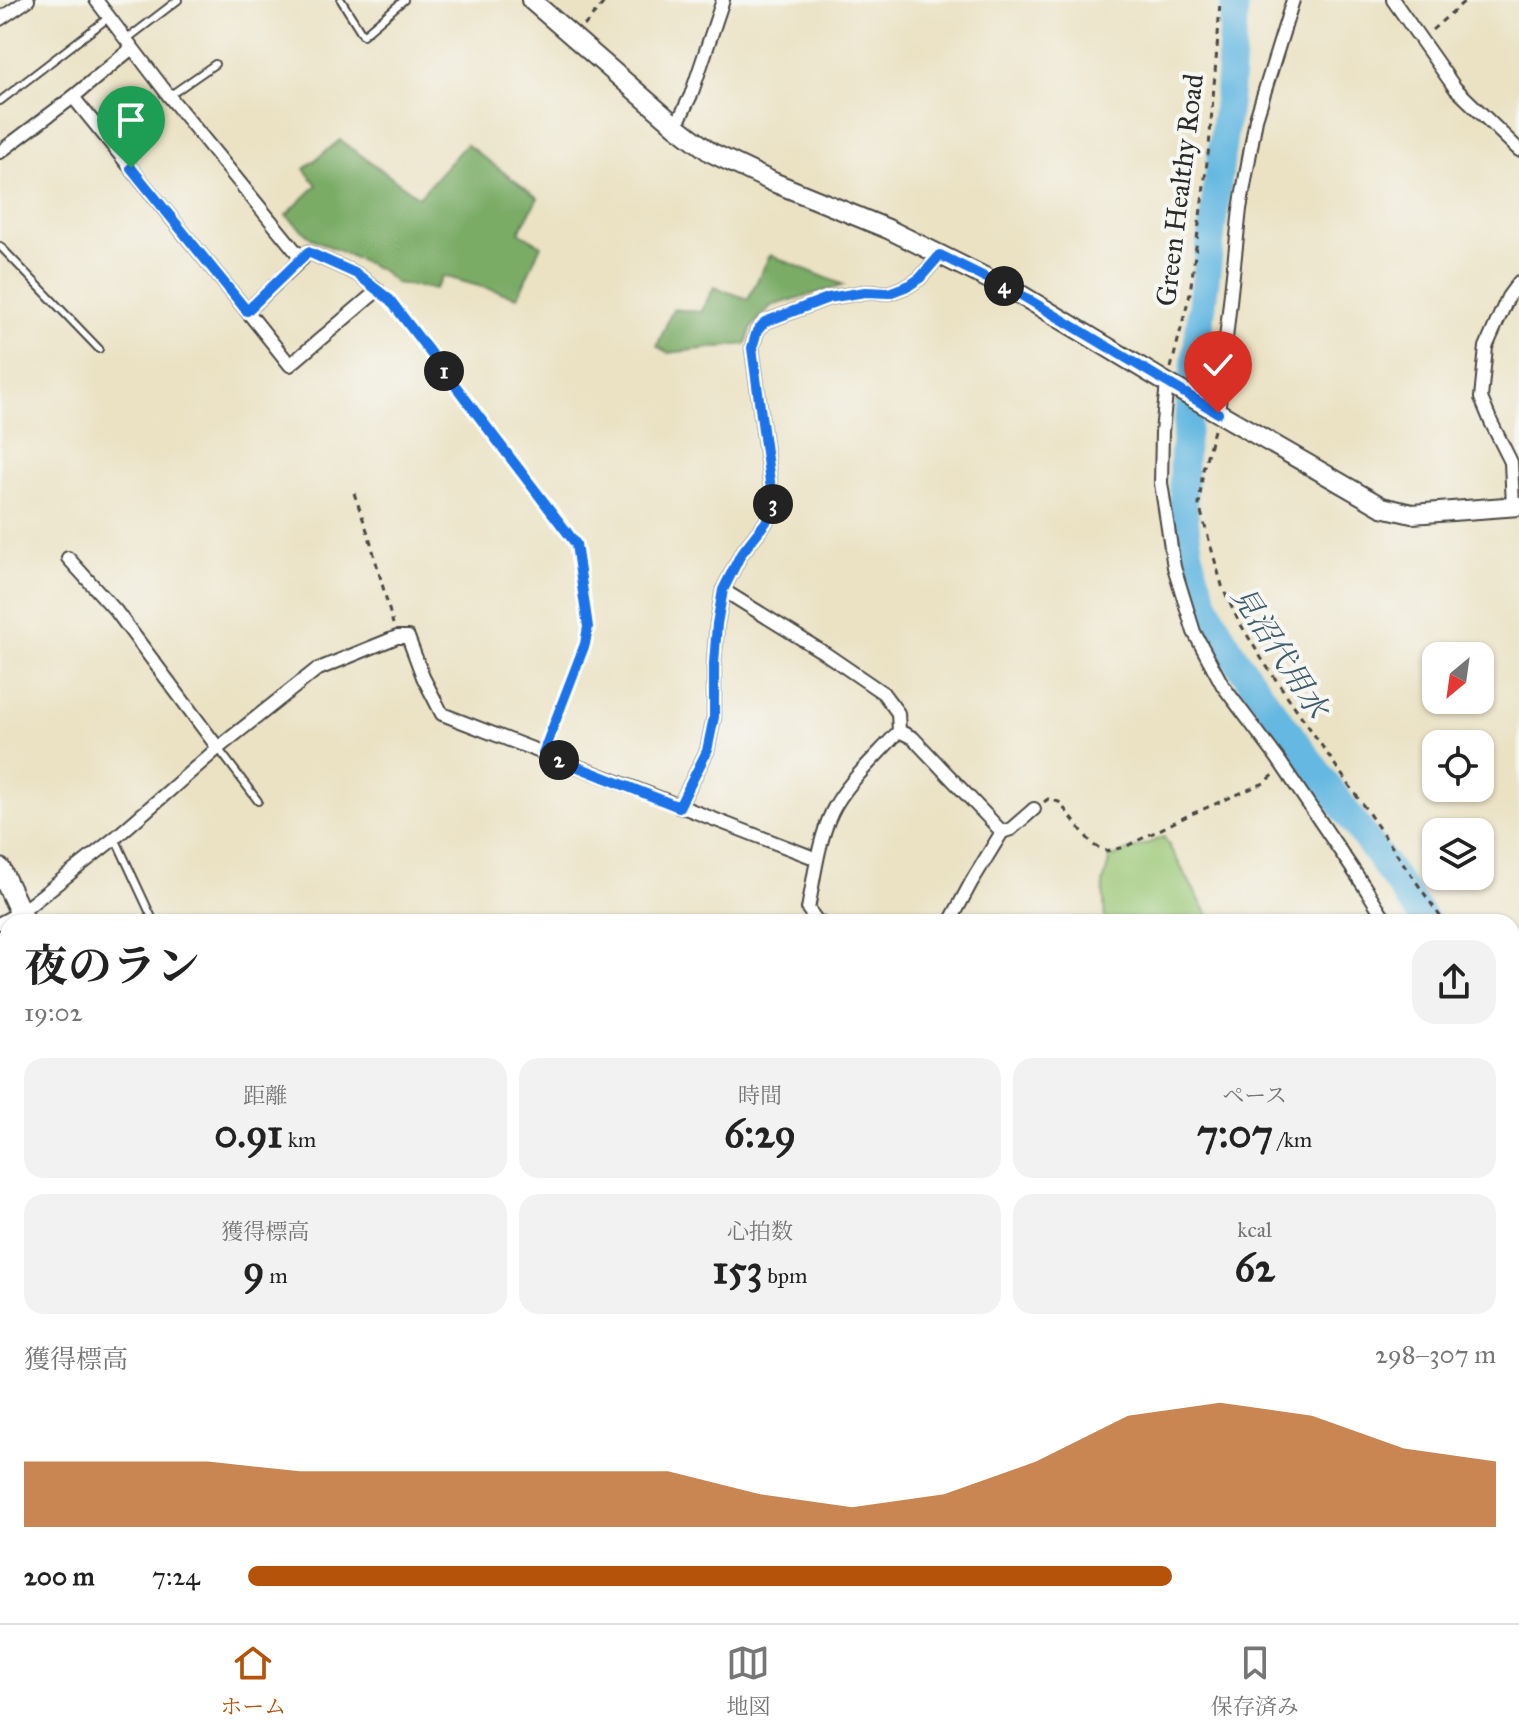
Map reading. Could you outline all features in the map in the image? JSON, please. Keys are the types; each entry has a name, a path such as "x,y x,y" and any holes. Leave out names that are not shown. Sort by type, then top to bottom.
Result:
{"main road":[{"path":"0,869 22,914"}],"street":[{"path":"0,19 28,0"},
{"path":"96,0 169,96 302,259"},
{"path":"531,0 710,152 773,182 888,229 1021,295 1382,507 1412,514 1517,508 1511,462 1481,398 1486,347 1508,297 1519,282"},
{"path":"676,126 691,95 723,0"},
{"path":"1214,410 1240,209 1256,119 1293,0"},
{"path":"1393,0 1455,88 1519,150"},
{"path":"0,152 73,97 129,44"},
{"path":"73,97 290,365 378,290 357,274 308,252 247,311"},
{"path":"679,807 707,751 714,717 714,664 723,590 741,554 766,522 773,504 752,348 757,331 765,322 828,298 865,292 889,293 910,285 940,255"},
{"path":"1170,385 1162,432 1161,483 1174,567 1194,632 1223,686 1283,767 1382,914"},
{"path":"68,558 116,611 218,748"},
{"path":"723,590 883,693 898,713 899,731 842,794 830,814 817,859 808,909 812,914"},
{"path":"26,914 218,748 316,670 397,637 408,637 423,677 442,714 817,859"},
{"path":"899,731 913,738 1002,832"},
{"path":"954,914 1002,832 1011,829 1034,809"}],"lane":[{"path":"129,44 178,0"},
{"path":"341,0 363,35 404,0"},
{"path":"0,101 109,18"},
{"path":"169,96 215,64"},
{"path":"0,246 99,349"},
{"path":"543,753 585,644 588,627"},
{"path":"218,748 258,801"},
{"path":"115,838 150,914"}],"path":[{"path":"574,38 606,0"},
{"name":"Green Healthy Road","path":"1170,385 1190,293 1209,147 1220,0"},
{"path":"1420,41 1466,0"},
{"path":"378,290 390,300 576,544 588,627"},
{"path":"1214,410 1199,505 1223,589 1263,661 1438,914"},
{"path":"354,493 397,637"},
{"path":"1034,809 1048,799 1059,802 1093,845 1106,851 1125,847 1264,783 1283,767"}],"green space":[{"path":"340,140 419,197 466,144 538,198 519,232 541,245 518,297 443,276 435,289 395,283 381,270 311,238 286,215 317,185 304,169"},
{"path":"770,255 844,285 771,306 752,327 746,344 668,353 657,346 673,309 701,312 714,287 748,299"},
{"path":"1164,837 1207,914 1105,914 1103,883 1110,858"}],"waterway":[{"name":"見沼代用水","path":"1235,0 1229,92 1184,452 1184,502 1189,552 1206,605 1240,665 1420,914"}],"route":[{"path":"131,168 247,311 308,252 357,274 390,300 576,544 588,627 585,644 543,753 679,807 707,751 714,717 714,664 723,590 741,554 766,522 773,504 752,348 757,331 765,322 828,298 865,292 889,293 910,285 940,255 1021,295 1218,413"}]}
